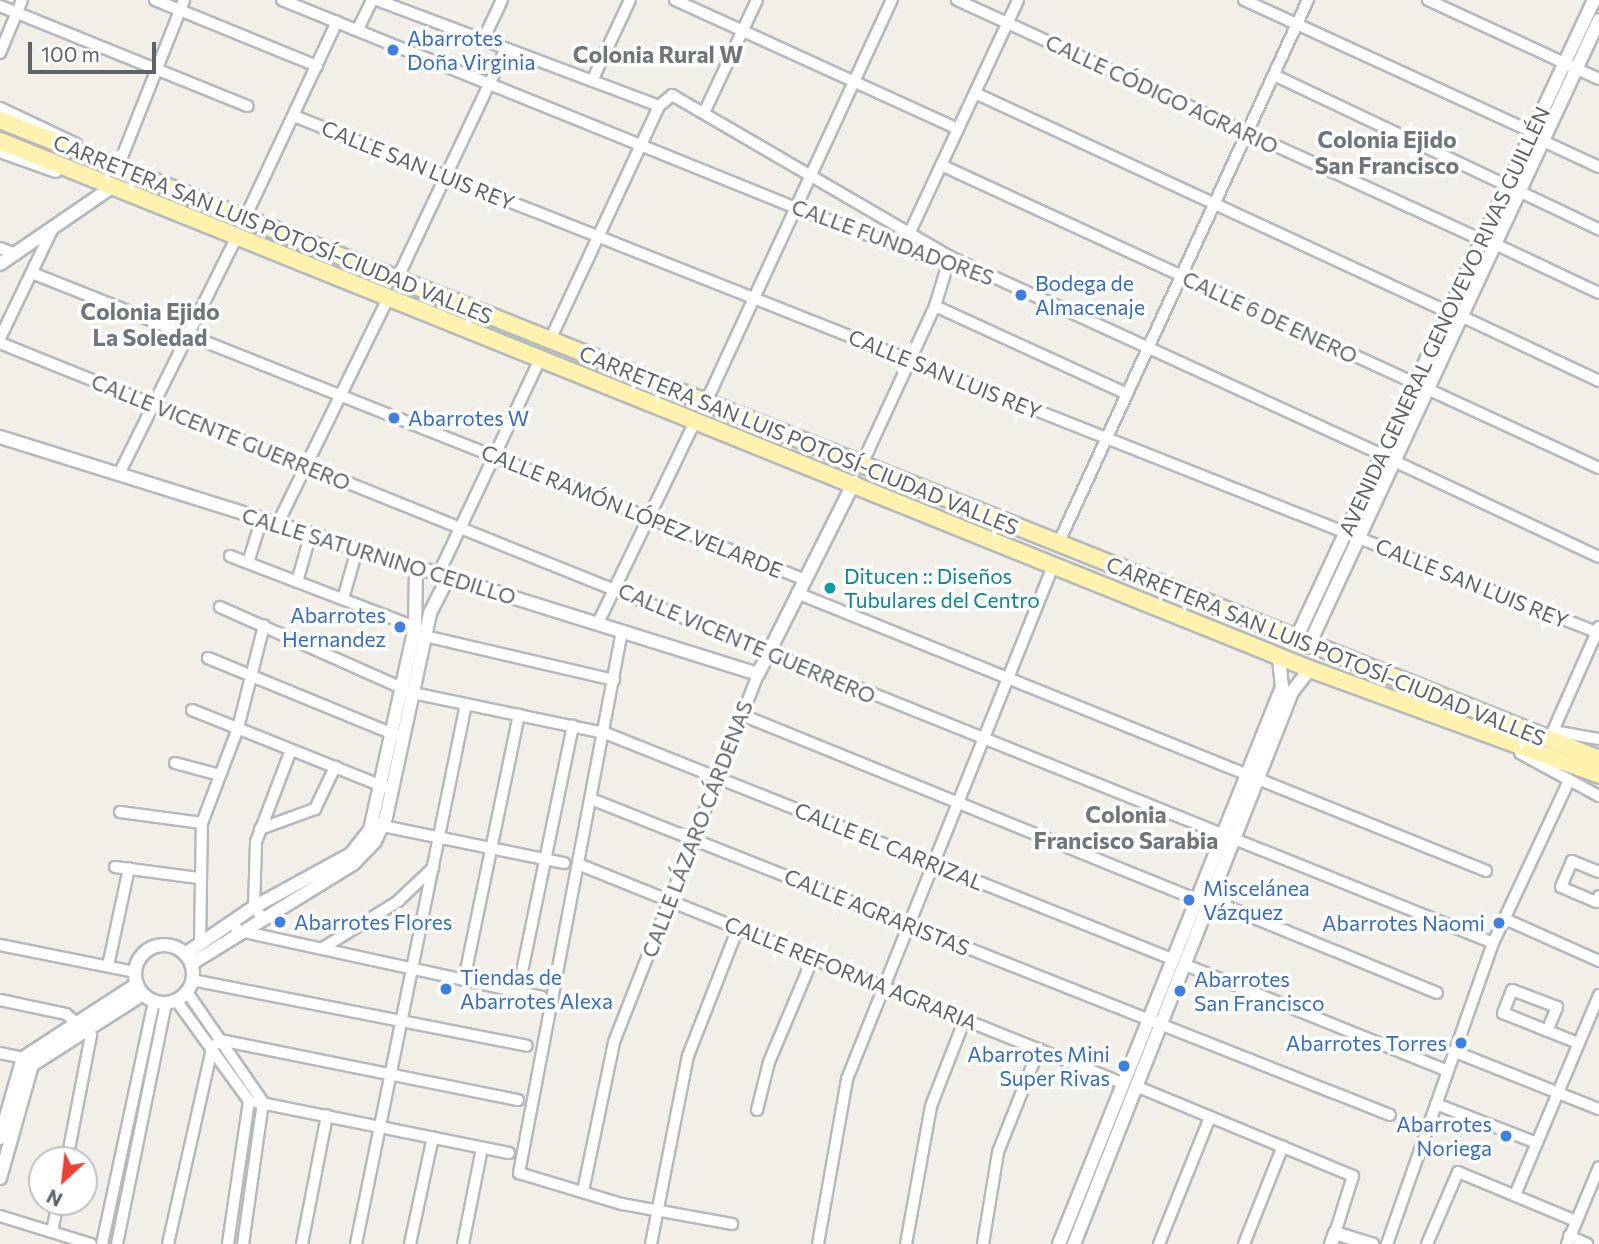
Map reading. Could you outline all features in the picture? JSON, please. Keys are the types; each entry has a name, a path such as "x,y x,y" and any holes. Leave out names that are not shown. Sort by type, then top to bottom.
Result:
{"main road":[{"name":"CARRETERA SAN LUIS POTOSÍ-CIUDAD VALLES","path":"0,120 398,276 1301,644 1599,759"},
{"path":"0,142 854,482 1053,566 1310,669 1599,775"},
{"path":"1511,723 1553,731 1599,749"},
{"path":"1492,737 1520,753 1599,786"}],"street":[{"path":"0,53 22,0"},
{"path":"155,0 182,5 317,66"},
{"name":"CALLE FUNDADORES","path":"282,0 796,208 927,257 950,257 1382,455"},
{"path":"358,29 374,0 659,106"},
{"path":"484,40 502,0"},
{"path":"592,81 630,0"},
{"path":"675,0 958,129"},
{"path":"704,113 757,0"},
{"path":"706,402 892,0"},
{"name":"CALLE CÓDIGO AGRARIO","path":"957,0 1599,293"},
{"path":"910,232 1018,0"},
{"path":"1244,0 1532,132"},
{"path":"1058,544 1308,0"},
{"path":"1428,0 1599,79"},
{"name":"AVENIDA GENERAL GENOVEVO RIVAS GUILLÉN","path":"1513,188 1543,141 1594,0"},
{"path":"118,167 182,5"},
{"path":"0,6 248,106"},
{"name":"AVENIDA GENERAL GENOVEVO RIVAS GUILLÉN","path":"1301,644 1346,533 1382,455 1421,386 1513,188 1532,132 1599,20"},
{"path":"245,218 337,22"},
{"path":"398,276 506,49"},
{"path":"1274,75 1599,229"},
{"path":"975,93 1216,202 1599,382"},
{"path":"550,340 659,106 672,95 950,257 935,306 862,464"},
{"path":"0,109 56,132 96,159"},
{"name":"CALLE SAN LUIS REY","path":"293,116 1358,538 1598,629"},
{"path":"1543,141 1599,167"},
{"path":"0,151 85,177"},
{"name":"CALLE 6 DE ENERO","path":"941,165 1599,468"},
{"path":"0,264 112,187"},
{"path":"0,341 54,227"},
{"path":"119,474 237,236"},
{"path":"0,248 15,254"},
{"name":"CALLE RAMÓN LÓPEZ VELARDE","path":"32,273 803,579"},
{"path":"276,525 342,396 389,296"},
{"path":"935,306 1127,394"},
{"name":"CALLE VICENTE GUERRERO","path":"0,341 306,467 615,588 982,740 1493,943"},
{"path":"258,911 353,864 383,826 387,788 420,631 438,599 461,527 541,357"},
{"name":"AVENIDA GENERAL GENOVEVO RIVAS GUILLÉN","path":"1301,644 1358,538 1394,461 1421,386"},
{"path":"598,623 696,419"},
{"name":"CALLE SATURNINO CEDILLO","path":"0,437 261,521 758,674"},
{"path":"1394,461 1599,557"},
{"name":"CALLE LÁZARO CÁRDENAS","path":"583,1191 614,1042 767,651 854,482"},
{"path":"248,563 261,521"},
{"path":"297,582 310,536"},
{"path":"343,599 358,550"},
{"path":"230,556 420,631 614,680"},
{"path":"392,561 415,594 438,599 469,584"},
{"path":"818,1244 843,1091 937,865 982,740 1053,566"},
{"path":"416,568 415,594 420,631"},
{"name":"CALLE RAMÓN LÓPEZ VELARDE","path":"797,593 1486,871"},
{"name":"CALLE EL CARRIZAL","path":"220,607 407,690 605,733 1172,959"},
{"path":"200,945 198,878 201,823 216,774 238,728 264,625"},
{"path":"1598,629 1553,731 1599,739"},
{"path":"622,631 520,1177 732,1224"},
{"path":"1059,1244 1146,1019 1282,687 1279,656"},
{"path":"208,658 398,736"},
{"path":"1074,1244 1188,966 1292,692 1310,669"},
{"path":"356,1244 466,704"},
{"path":"192,710 387,788"},
{"path":"464,980 519,715"},
{"path":"742,715 1195,898"},
{"path":"518,991 573,726"},
{"path":"258,911 260,829 291,750"},
{"path":"1520,753 1568,783 1599,796"},
{"path":"175,763 216,774"},
{"path":"260,829 315,809 335,767"},
{"path":"1387,1244 1446,1070 1493,943 1568,783"},
{"path":"188,959 258,911 351,854 370,830 387,788"},
{"name":"CALLE AGRARISTAS","path":"592,799 1390,1115"},
{"path":"120,812 201,823"},
{"path":"383,826 564,863"},
{"path":"1599,872 1572,861 1561,887 1597,902 1599,896"},
{"name":"CALLE REFORMA AGRARIA","path":"578,863 1122,1083"},
{"path":"115,866 198,878"},
{"path":"108,966 129,868"},
{"path":"321,949 387,909 432,868"},
{"path":"1213,901 1437,992"},
{"path":"1505,919 1599,961"},
{"path":"243,1244 263,1102 220,1040 189,986 188,959 200,945 235,927 321,949 542,997"},
{"path":"651,1244 688,1056 738,928"},
{"path":"0,945 108,966 152,993 212,1048 249,1101 228,1244"},
{"path":"117,1244 152,993 150,948 172,946 188,959"},
{"path":"757,1110 769,1062 813,958"},
{"path":"1188,966 1446,1070"},
{"path":"0,1053 23,1058 83,1024 152,993 189,986 402,1020 527,1046"},
{"path":"1547,1031 1557,1007 1512,990 1503,1013 1547,1031 1578,1043"},
{"path":"102,1244 152,993"},
{"path":"1516,1195 1599,995"},
{"path":"0,1000 83,1024 92,1041 70,1146"},
{"path":"906,1244 931,1106 965,1019"},
{"path":"0,1178 9,1108 32,1065 83,1024"},
{"path":"168,1244 212,1048 220,1040"},
{"path":"220,1040 518,1100"},
{"path":"983,1244 998,1152 1039,1049"},
{"path":"1453,1051 1557,1095 1599,1109"},
{"path":"0,1139 23,1058"},
{"path":"1138,1087 1353,1176 1354,1182 1333,1239 1372,1244"},
{"path":"249,1101 509,1153"},
{"path":"1436,1104 1537,1143"},
{"path":"302,1244 327,1115"},
{"path":"1159,1244 1210,1117"},
{"path":"410,1244 433,1137"},
{"path":"1244,1244 1283,1146"},
{"path":"463,1244 482,1148"},
{"path":"1587,1244 1568,1240 1599,1167"},
{"path":"1427,1244 1458,1172 1576,1221"},
{"path":"236,1194 250,1195"},
{"path":"0,1216 91,1244"},
{"path":"52,1232 55,1216"}],"place":[{"name":"Abarrotes Doña Virginia","path":"393,50"},
{"name":"Bodega de Almacenaje","path":"1021,295"},
{"name":"Abarrotes W","path":"394,418"},
{"name":"Ditucen :: Diseños Tubulares del Centro","path":"830,588"},
{"name":"Abarrotes Hernandez","path":"400,627"},
{"name":"Miscelánea Vázquez","path":"1189,900"},
{"name":"Abarrotes Flores","path":"280,922"},
{"name":"Abarrotes Naomi","path":"1499,923"},
{"name":"Tiendas de Abarrotes Alexa","path":"446,989"},
{"name":"Abarrotes San Francisco","path":"1180,991"},
{"name":"Abarrotes Torres","path":"1461,1043"},
{"name":"Abarrotes Mini Super Rivas","path":"1124,1066"},
{"name":"Abarrotes Noriega","path":"1506,1136"}],"district":[{"name":"Colonia Rural W","path":"658,54"},
{"name":"Colonia Ejido San Francisco","path":"1387,152"},
{"name":"Colonia Ejido La Soledad","path":"150,324"},
{"name":"Colonia Francisco Sarabia","path":"1126,827"}]}
